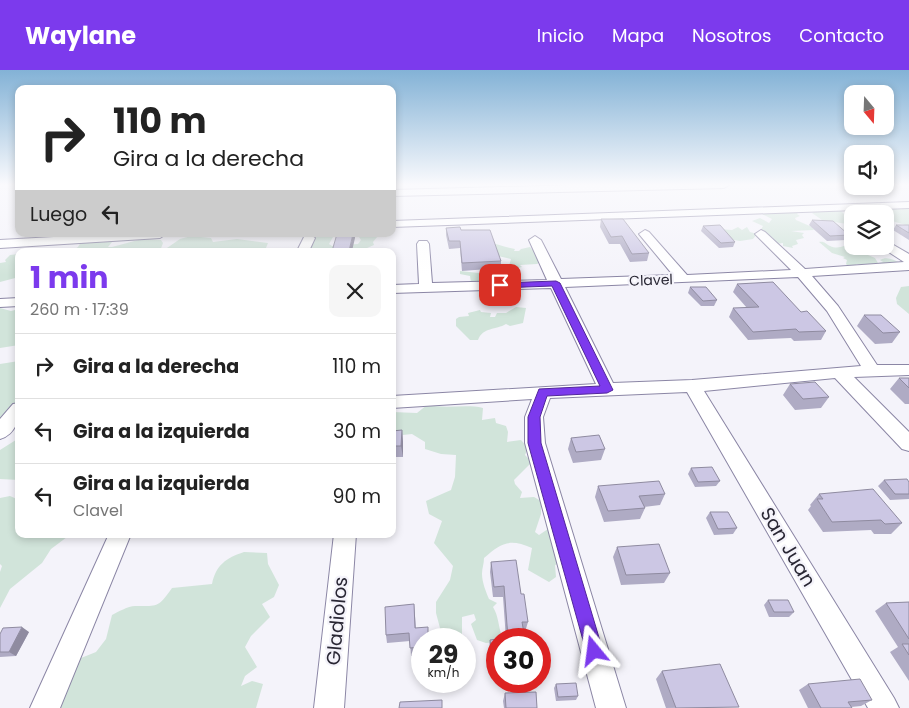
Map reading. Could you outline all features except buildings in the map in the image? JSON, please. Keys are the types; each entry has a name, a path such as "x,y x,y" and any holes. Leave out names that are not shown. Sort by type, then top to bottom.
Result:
{"street":[{"path":"396,224 643,215"},
{"path":"646,234 683,278"},
{"path":"761,234 800,272 842,321 873,372"},
{"path":"0,244 112,237"},
{"path":"304,248 309,238"},
{"path":"535,240 607,390"},
{"path":"423,244 426,288"},
{"path":"894,250 909,260"},
{"name":"Clavel","path":"396,289 683,278 909,266"},
{"path":"0,303 15,302"},
{"path":"396,402 543,392 692,386 839,372 909,370"},
{"path":"839,372 909,444"},
{"name":"San Juan","path":"692,386 884,708"},
{"path":"543,392 534,417 535,443 611,708"},
{"path":"8,430 15,417"},
{"path":"45,708 118,538"},
{"name":"Gladiolos","path":"329,708 346,538"}],"green space":[{"path":"764,215 798,215 800,216 795,218 796,220 812,227 814,230 791,231 804,233 802,235 804,238 796,240 798,244 792,246 793,248 783,246 783,243 776,244 770,240 773,238 760,231 763,226 752,221 760,218 769,223 772,219"},
{"path":"815,215 844,215 844,224 822,220"},
{"path":"894,215 909,215 909,226 894,222"},
{"path":"738,227 742,230 747,227 750,232 757,234 753,239 740,241 728,239 719,229 732,230"},
{"path":"201,237 211,238 213,242 237,239 268,243 266,248 167,248 180,239"},
{"path":"311,237 333,237 329,244 332,246 358,244 361,240 359,237 377,237 373,242 374,245 367,248 302,248"},
{"path":"142,239 161,240 163,243 161,248 76,248 82,240 110,240 112,242 108,247"},
{"path":"486,242 515,249 514,251 530,247 542,261 537,264 520,265 522,267 514,269 517,271 515,274 519,278 514,280 471,283 470,276 460,274 460,271 479,273 480,275 482,272 495,271 499,276 507,275 505,269 509,266 511,259 498,256"},
{"path":"819,242 836,247 844,246 844,255 868,255 875,258 878,263 883,262 880,260 885,258 900,263 863,266 857,264 849,267 846,264 847,260 843,258 845,257 832,253"},
{"path":"15,254 15,278 0,282 0,263 6,262 5,260 10,255"},
{"path":"909,286 909,314 897,304 896,298 901,287"},
{"path":"516,307 526,308 523,323 510,326 506,324 490,329 483,333 478,340 470,340 456,326 456,319 469,316 468,313 480,310 481,312 491,313 490,317 495,317 497,313 506,313"},
{"path":"0,308 11,311 15,310 15,346 0,348"},
{"path":"15,362 15,411 0,422 0,364"},
{"path":"427,405 483,408 482,420 495,418 496,423 506,426 508,432 507,442 521,440 528,448 525,455 532,462 514,480 515,484 522,492 520,498 534,497 541,501 541,514 535,532 539,535 548,529 561,563 555,565 556,577 549,582 528,570 532,548 524,545 517,543 506,544 495,549 484,558 482,574 484,587 489,599 497,603 493,607 500,628 486,628 486,643 477,640 476,628 472,628 471,624 476,620 474,614 462,617 462,628 440,628 436,613 436,602 450,580 453,566 434,543 442,521 429,514 426,501 451,490 455,477 456,455 441,454 425,449 425,442 412,434 396,436 396,412 417,413"},
{"path":"15,441 15,480 0,479 0,450"},
{"path":"10,496 15,498 15,538 66,538 51,549 42,563 10,589 0,608 0,572 2,566 0,564 0,498"},
{"path":"244,552 267,553 268,564 279,585 274,597 262,604 270,617 251,636 245,647 257,667 245,676 241,686 252,681 263,684 256,708 48,708 76,660 96,652 106,639 112,615 132,606 153,606 164,599 172,588 212,584 216,572 223,563"}],"route":[{"path":"500,285 556,283 607,390 543,392 534,417 535,443 594,651"}]}
